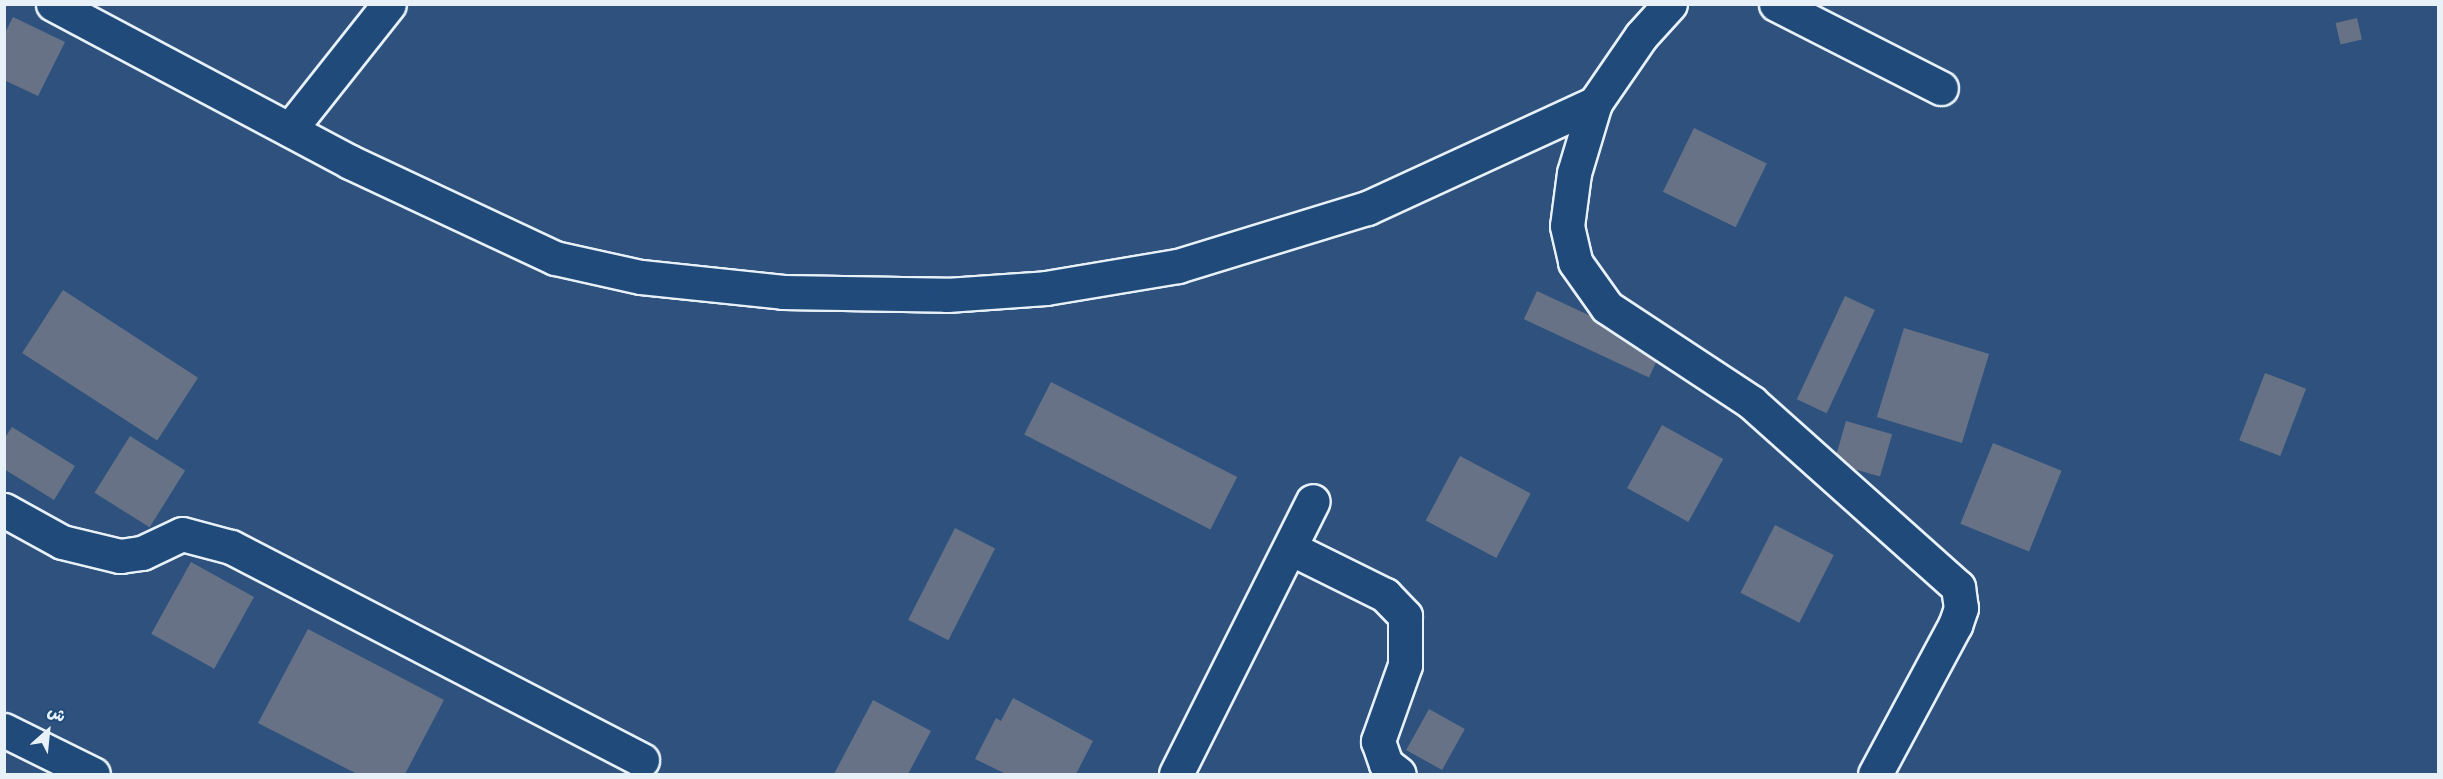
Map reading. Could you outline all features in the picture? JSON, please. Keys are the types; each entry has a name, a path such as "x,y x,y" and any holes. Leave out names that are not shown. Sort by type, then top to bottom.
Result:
{"street":[{"path":"53,4 492,232 555,258 642,277 783,292 947,295 1046,288 1178,266 1367,208 1595,103"},
{"path":"290,129 389,4"},
{"path":"1670,4 1641,36 1595,103 1574,173 1567,226 1575,262 1607,307 1751,402 1958,587 1961,608 1955,625 1873,774"},
{"path":"1776,4 1941,88"},
{"path":"1176,774 1313,501"},
{"path":"4,510 62,542 120,556 142,553 182,534 231,547 642,760"},
{"path":"1290,549 1385,595 1405,616 1406,665 1378,741 1386,764 1399,774"},
{"path":"4,730 93,774"}],"building":[{"path":"13,17 65,42 38,96 4,80 4,35"},
{"path":"2357,18 2362,39 2341,44 2336,23"},
{"path":"1694,128 1767,164 1736,227 1663,192"},
{"path":"63,290 198,378 157,441 22,353"},
{"path":"1537,291 1662,349 1649,377 1524,319"},
{"path":"1845,296 1875,310 1827,413 1797,399"},
{"path":"1904,328 1989,354 1962,443 1877,417"},
{"path":"2265,373 2306,389 2280,456 2239,440"},
{"path":"1051,382 1237,477 1210,529 1024,435"},
{"path":"1846,421 1892,434 1880,477 1834,463"},
{"path":"1662,425 1723,459 1688,522 1627,488"},
{"path":"12,427 75,466 54,500 4,469 4,439"},
{"path":"130,436 185,470 150,527 94,493"},
{"path":"1993,443 2062,471 2029,551 1960,524"},
{"path":"1460,456 1531,494 1496,558 1426,520"},
{"path":"1775,525 1834,555 1799,623 1740,593"},
{"path":"955,528 995,548 948,640 908,620"},
{"path":"191,562 254,597 214,669 151,634"},
{"path":"308,629 444,700 405,774 357,774 258,723"},
{"path":"1013,698 1093,741 1076,774 1006,774 975,759 996,718 1001,721"},
{"path":"873,700 931,731 908,774 834,774"},
{"path":"1429,709 1465,729 1442,770 1406,750"}]}
